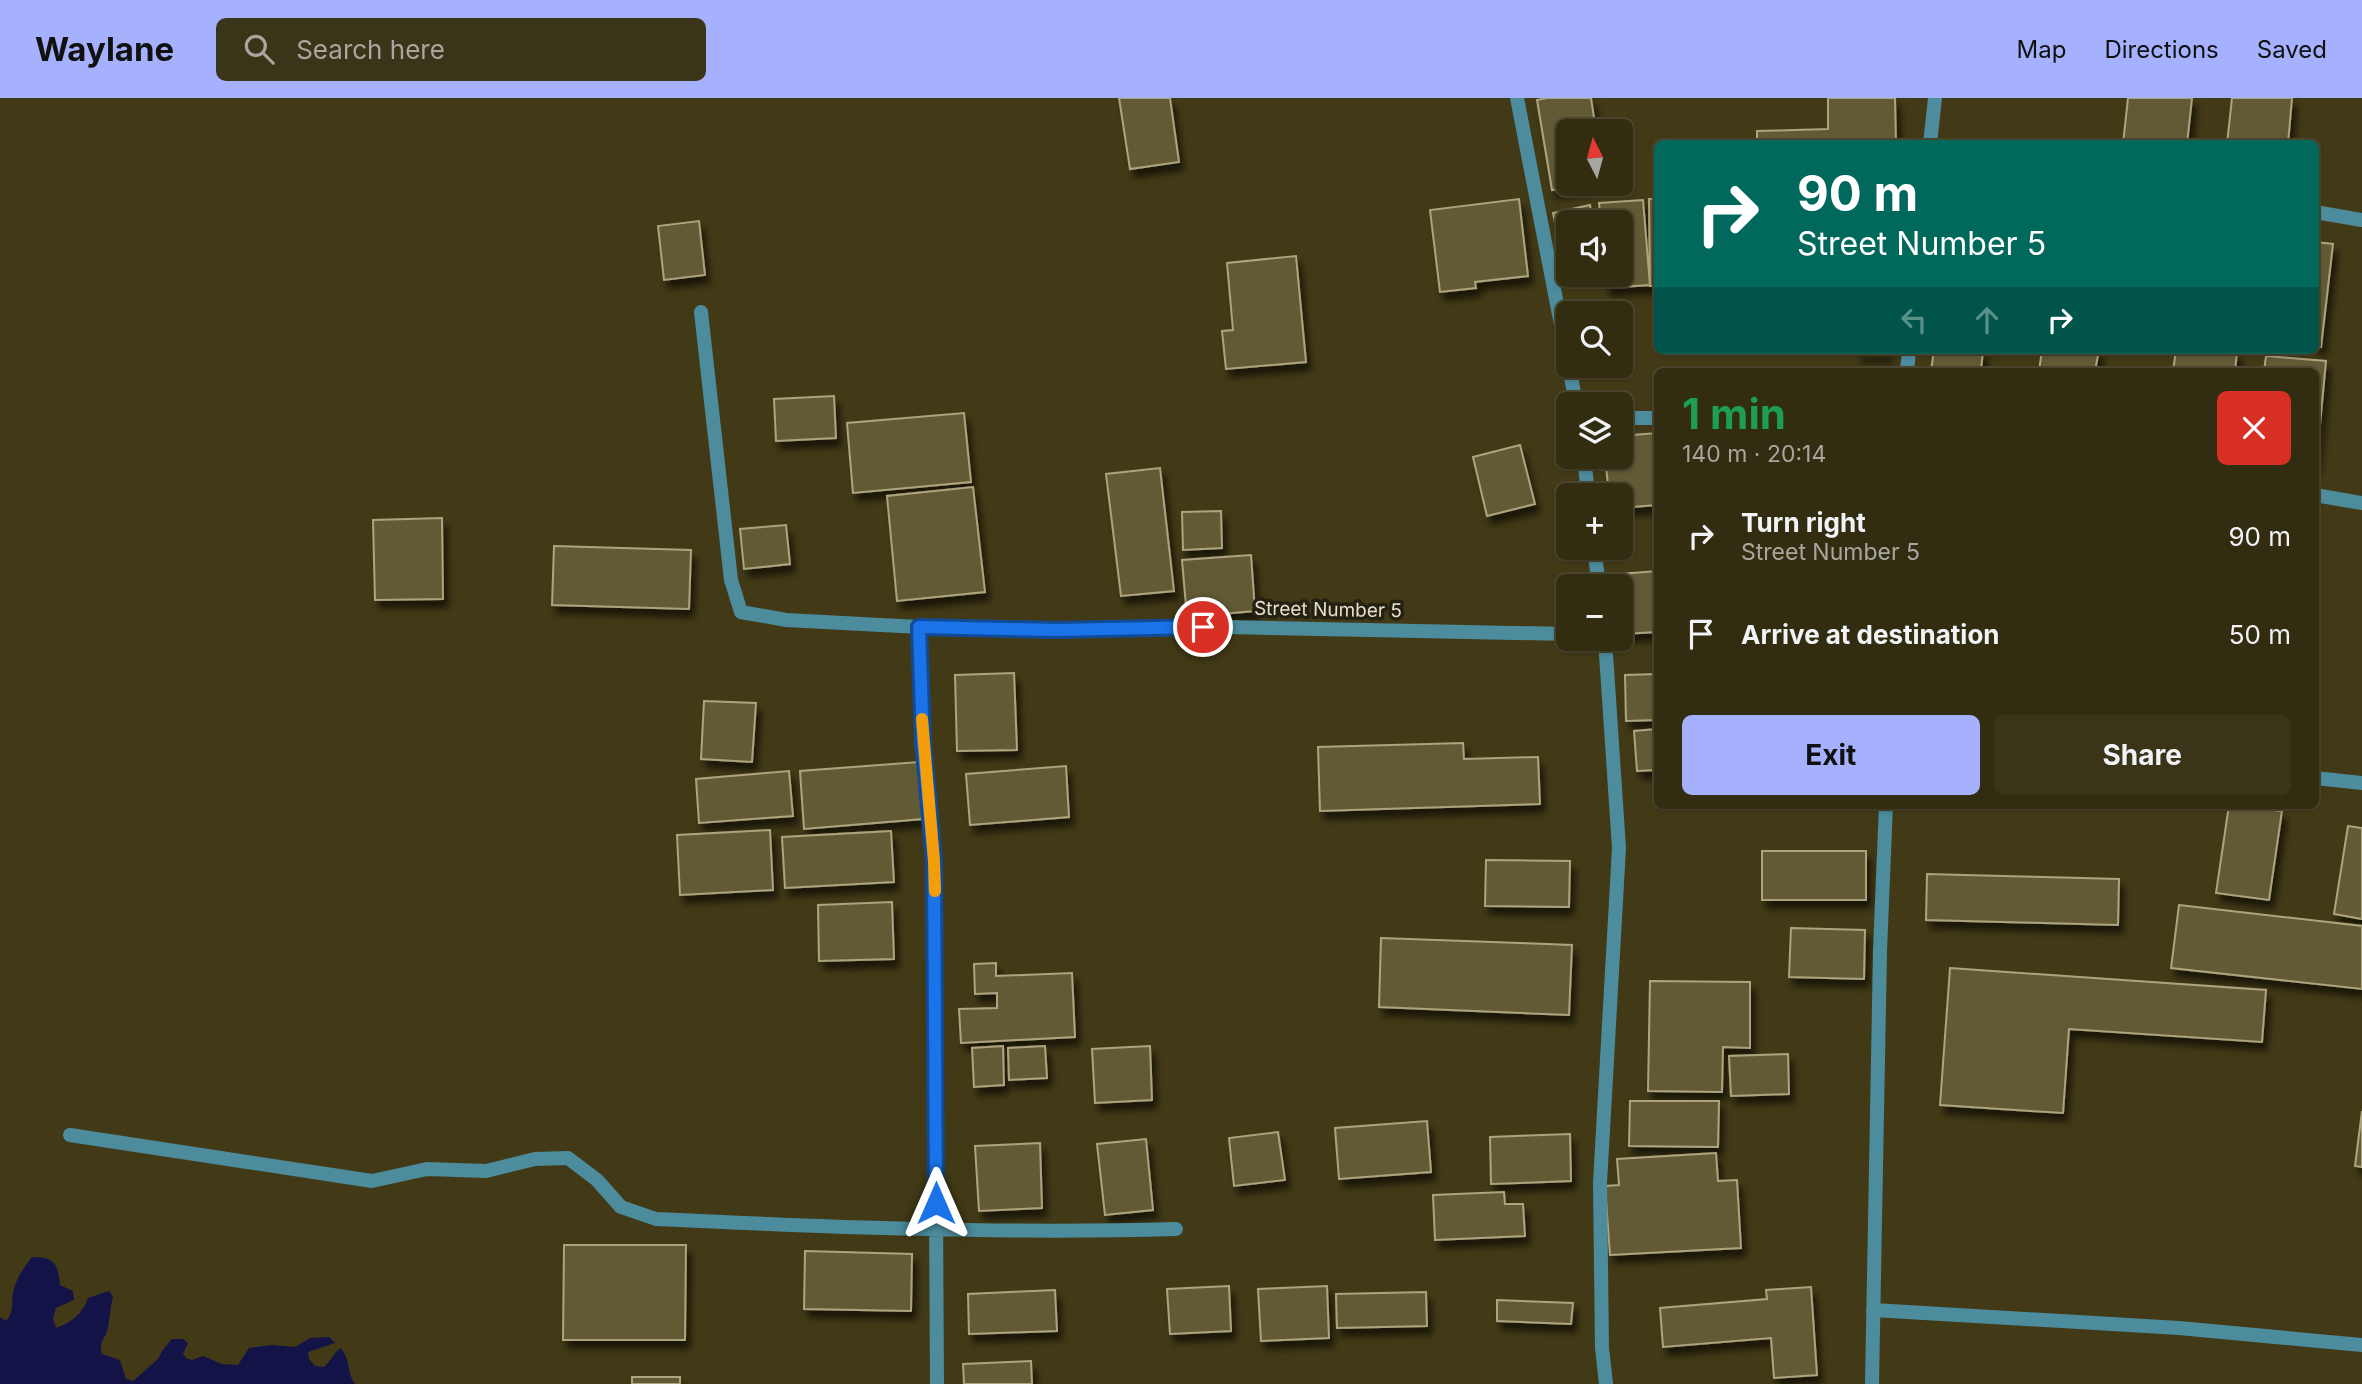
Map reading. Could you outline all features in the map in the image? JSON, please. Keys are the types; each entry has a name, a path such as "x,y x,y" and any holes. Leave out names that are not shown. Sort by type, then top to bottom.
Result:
{"street":[{"path":"1517,98 1556,301"},
{"path":"1930,140 1935,98"},
{"path":"2319,213 2362,220"},
{"name":"Street Number 5","path":"701,312 731,580 741,612 786,620 919,627 1056,630 1227,627 1556,634"},
{"path":"1633,418 1654,418"},
{"path":"2319,496 2362,503"},
{"path":"919,627 923,742 934,861 937,1384"},
{"path":"1606,651 1619,848 1600,1183 1602,1348 1606,1384"},
{"path":"2319,778 2362,783"},
{"path":"1872,1384 1880,951 1886,809"},
{"path":"70,1135 372,1181 427,1169 486,1171 535,1159 568,1158 597,1180 621,1207 656,1219 936,1230 1076,1232 1176,1229"},
{"path":"1872,1310 2179,1328 2362,1345"}],"shaded area":[{"path":"32,1257 46,1258 54,1263 60,1285 73,1291 74,1300 56,1308 53,1318 56,1328 75,1317 88,1298 109,1291 113,1297 101,1350 102,1354 120,1360 126,1379 133,1381 158,1359 172,1339 183,1339 188,1343 183,1354 186,1358 192,1360 203,1356 222,1364 238,1365 249,1348 272,1345 295,1347 310,1338 329,1337 335,1343 308,1352 309,1359 315,1366 324,1367 341,1348 355,1384 0,1384 0,1317 6,1321 9,1318 16,1283"}],"building":[{"path":"1119,98 1170,98 1179,162 1130,169"},
{"path":"1591,98 1594,119 1556,119 1556,189 1552,190 1537,100"},
{"path":"1828,98 1895,98 1896,140 1757,140 1757,131 1828,129"},
{"path":"2128,98 2192,98 2187,140 2123,140"},
{"path":"2232,98 2292,98 2288,140 2227,140"},
{"path":"1519,199 1528,276 1475,282 1476,288 1440,292 1430,210"},
{"path":"1649,199 1654,199 1654,286 1650,286"},
{"path":"1643,200 1650,285 1633,286 1633,210 1600,210 1599,203"},
{"path":"1590,205 1591,210 1567,210"},
{"path":"699,221 705,275 664,280 658,226"},
{"path":"2319,242 2333,244 2319,347"},
{"path":"1296,256 1306,362 1226,369 1222,331 1233,330 1227,263"},
{"path":"1933,354 1983,354 1981,368 1931,368"},
{"path":"2041,354 2098,354 2096,368 2039,368"},
{"path":"2175,354 2237,354 2235,368 2173,368"},
{"path":"2266,356 2326,361 2319,435 2319,368 2264,368"},
{"path":"834,396 836,438 776,441 774,399"},
{"path":"964,413 971,482 853,493 847,423"},
{"path":"1654,433 1654,505 1633,507 1633,483 1608,483 1606,469 1633,469 1633,435"},
{"path":"1520,445 1535,504 1487,516 1473,457"},
{"path":"1160,468 1174,591 1121,596 1106,474"},
{"path":"973,487 985,592 897,601 887,496"},
{"path":"1221,511 1222,548 1183,550 1182,512"},
{"path":"442,518 443,599 375,600 373,520"},
{"path":"786,525 790,564 744,569 740,529"},
{"path":"554,546 691,550 689,609 552,605"},
{"path":"1251,555 1255,611 1187,617 1182,560"},
{"path":"1654,571 1654,632 1633,633 1633,574 1620,574"},
{"path":"1014,673 1017,750 957,751 955,675"},
{"path":"1654,674 1654,720 1626,721 1625,675"},
{"path":"704,701 756,703 752,762 701,759"},
{"path":"1654,729 1654,770 1637,771 1634,731"},
{"path":"1463,743 1464,759 1538,757 1540,804 1320,811 1318,747"},
{"path":"919,762 923,819 804,829 800,771"},
{"path":"1066,766 1069,817 970,825 966,774"},
{"path":"789,771 793,816 699,823 696,779"},
{"path":"2228,809 2282,811 2269,900 2216,893"},
{"path":"2348,826 2362,828 2362,919 2334,914"},
{"path":"770,830 773,890 680,895 677,835"},
{"path":"891,831 894,882 785,888 782,837"},
{"path":"1762,851 1866,851 1866,900 1762,900"},
{"path":"1486,860 1570,861 1569,907 1485,906"},
{"path":"1927,874 2119,879 2118,925 1926,920"},
{"path":"892,902 894,959 819,961 818,905"},
{"path":"2179,905 2362,926 2362,989 2171,968"},
{"path":"1791,928 1865,930 1864,979 1789,977"},
{"path":"1381,938 1572,945 1569,1015 1379,1007"},
{"path":"996,963 996,976 1072,973 1075,1037 961,1043 959,1009 997,1008 997,993 975,994 974,964"},
{"path":"1950,968 2266,990 2262,1042 2069,1029 2063,1113 1940,1105"},
{"path":"1650,981 1750,982 1750,1048 1723,1047 1722,1092 1648,1091"},
{"path":"1003,1046 1004,1085 974,1087 972,1048"},
{"path":"1045,1046 1047,1078 1009,1080 1008,1048"},
{"path":"1150,1046 1152,1100 1095,1103 1092,1049"},
{"path":"1788,1054 1789,1094 1731,1096 1729,1056"},
{"path":"1630,1101 1719,1101 1718,1147 1629,1146"},
{"path":"2362,1111 2362,1167 2355,1166"},
{"path":"1427,1121 1431,1172 1339,1179 1335,1128"},
{"path":"1278,1132 1285,1180 1234,1186 1229,1138"},
{"path":"1570,1134 1571,1181 1491,1184 1490,1137"},
{"path":"1146,1139 1153,1210 1105,1215 1097,1144"},
{"path":"1040,1143 1042,1208 979,1211 975,1146"},
{"path":"1716,1153 1718,1181 1737,1180 1741,1248 1610,1255 1605,1186 1619,1185 1617,1159"},
{"path":"1504,1192 1505,1204 1523,1204 1525,1236 1435,1240 1433,1195"},
{"path":"564,1245 686,1245 685,1340 563,1340"},
{"path":"805,1251 912,1254 911,1311 804,1309"},
{"path":"1229,1286 1231,1331 1170,1334 1167,1289"},
{"path":"1327,1286 1329,1338 1261,1341 1258,1289"},
{"path":"1811,1287 1817,1375 1774,1378 1771,1338 1663,1347 1660,1308 1767,1299 1766,1290"},
{"path":"1055,1290 1057,1331 969,1334 968,1294"},
{"path":"1426,1292 1427,1326 1337,1328 1336,1294"},
{"path":"1497,1300 1573,1303 1571,1324 1497,1321"},
{"path":"1031,1361 1032,1384 964,1384 963,1364"},
{"path":"632,1377 680,1377 680,1384 632,1384"}],"slow traffic":[{"path":"922,719 935,891"}],"route":[{"path":"936,1203 934,861 923,742 919,627 1056,630 1203,627"}]}
